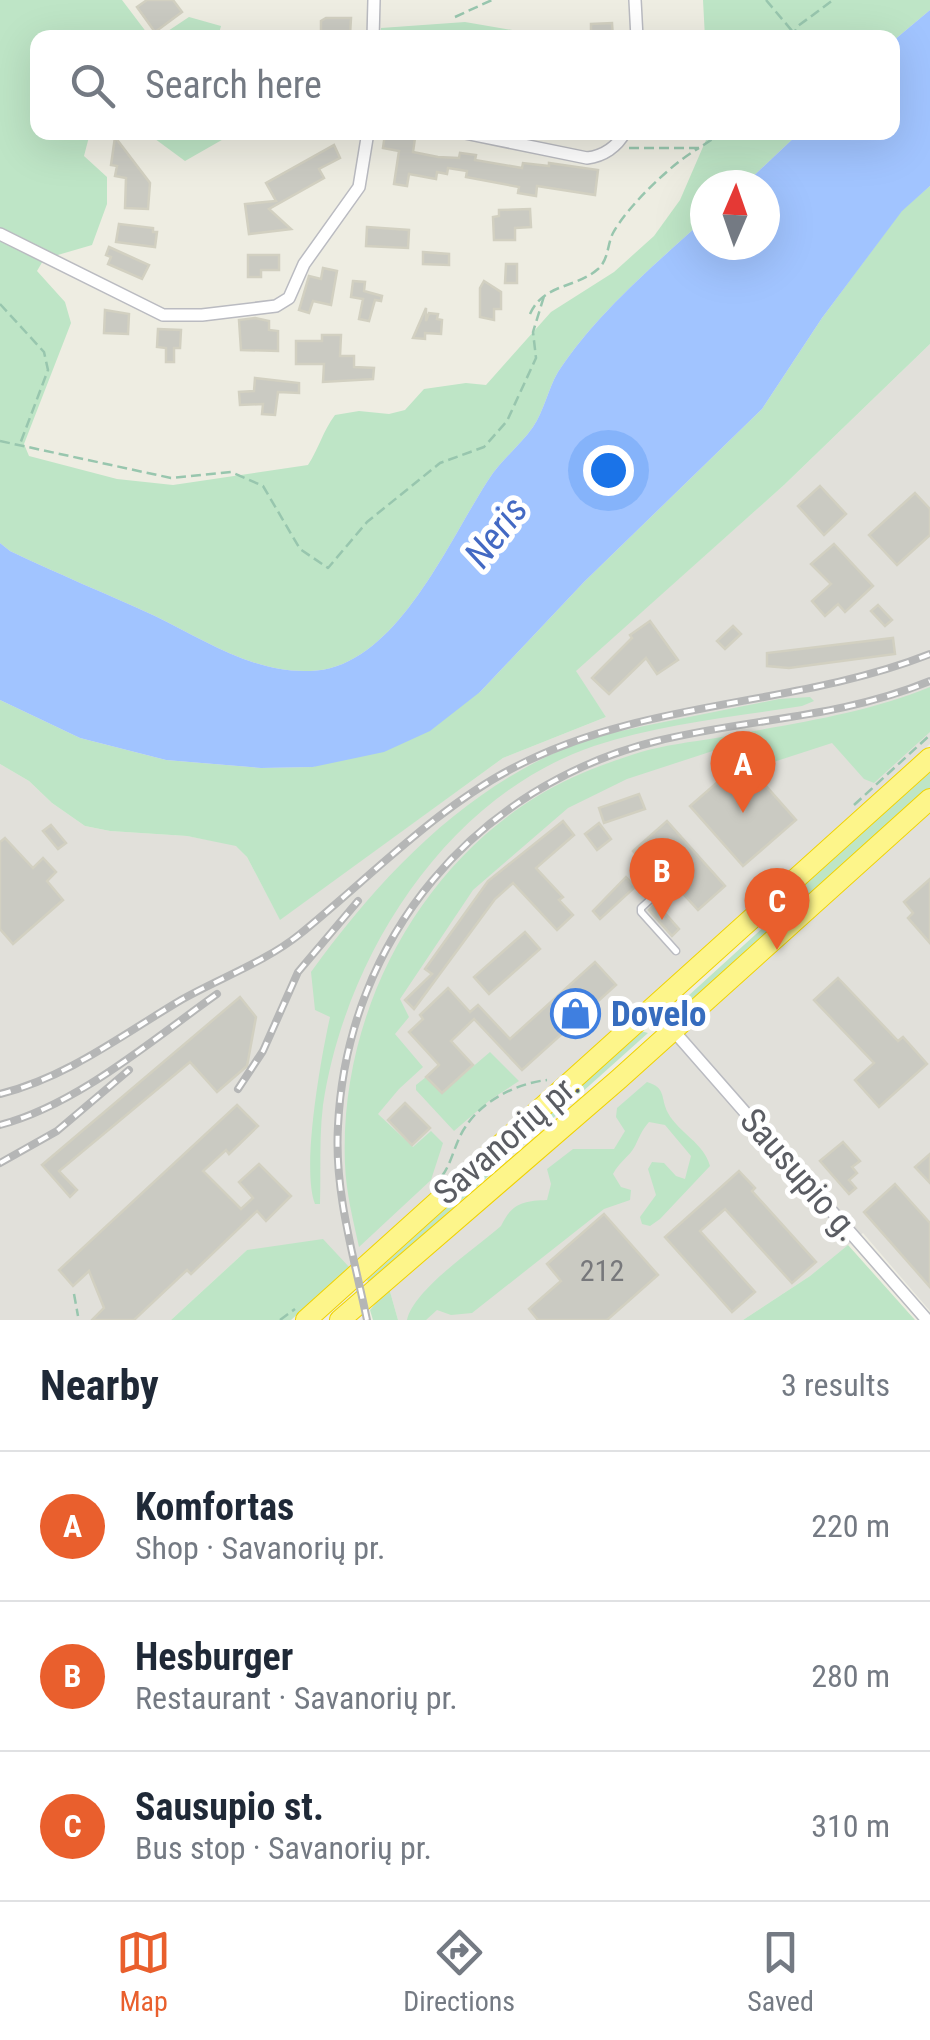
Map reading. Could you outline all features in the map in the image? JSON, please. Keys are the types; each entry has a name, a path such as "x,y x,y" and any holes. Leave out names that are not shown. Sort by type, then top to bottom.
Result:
{"highway":[{"name":"Savanorių pr.","path":"304,1312 653,1008 930,758"},
{"name":"Savanorių pr.","path":"340,1320 930,799"},
{"path":"653,1008 672,1030"}],"street":[{"path":"373,30 374,0"},
{"path":"634,0 637,30"},
{"path":"0,234 163,315 202,315 276,306 289,298 304,264 359,186 367,140"},
{"path":"496,140 573,157 600,156 618,140"},
{"name":"Sausupio g.","path":"672,1030 927,1320"}],"lane":[{"path":"664,887 641,912 676,951"}],"path":[{"path":"455,18 492,0"},
{"path":"766,0 788,30"},
{"path":"798,30 833,0"},
{"path":"530,314 537,299 545,293 597,270 605,261 614,230 644,190 711,140"},
{"path":"611,148 699,148"},
{"path":"0,441 171,478 231,472 263,486 300,548 328,568 367,522 440,463 484,446 508,420 536,358 533,332 545,293"},
{"path":"0,304 44,352 48,370 19,445"},
{"path":"867,792 930,735"},
{"path":"441,1178 466,1125 482,1110 526,1082 551,1080"},
{"path":"74,1294 78,1316"},
{"path":"280,1320 304,1312"}],"shaded area":[{"path":"930,344 930,744 350,1268 247,1250 171,1320 0,1320 0,764 29,781 85,826 236,845 247,857 280,919 503,758 606,717 575,671 784,485"},
{"path":"930,805 930,1311 863,1233 810,1276 743,1320 398,1320 389,1288"}],"green space":[{"path":"0,0 122,0 145,30 30,30 30,140 88,140 84,156 107,177 107,204 92,245 44,259 37,271 65,302 71,323 24,444 29,456 117,479 173,485 308,465 335,415 359,411 389,414 405,410 424,389 466,383 486,385 551,312 614,272 654,236 680,200 690,177 690,233 627,291 573,351 533,427 493,473 439,562 395,624 370,648 341,664 310,671 249,661 0,543"},
{"path":"703,0 930,0 930,10 900,35 900,30 705,30"},
{"path":"189,17 221,26 220,30 170,30"},
{"path":"465,22 512,30 381,30"},
{"path":"156,140 222,140 185,161"},
{"path":"706,140 792,140 760,170 693,170"},
{"path":"930,186 930,344 784,485 576,671 606,717 503,758 280,920 247,857 236,846 187,836 85,826 29,781 0,764 0,700 80,738 166,760 261,768 313,767 480,692 584,582 762,409 822,318 902,210"},
{"path":"930,687 930,732 874,783 864,779 832,743 755,768 728,746 627,779 568,808 473,890 400,999 409,1017 395,1034 423,1067 378,1114 413,1147 431,1131 443,1143 431,1180 359,1247 345,1164 346,1110 355,1057 370,1005 392,955 453,866 492,829 536,797 601,766 659,747 851,712"},
{"path":"810,697 814,701 802,706 671,727 594,746 541,770 492,802 449,843 411,889 379,940 354,994 335,1049 323,1105 320,1204 315,1204 311,1140 330,1017 315,1010 311,972 398,867 431,835 503,781 585,740 779,699"},
{"path":"930,769 930,788 676,1014 676,1007 778,914 806,881"},
{"path":"641,1031 648,1033 369,1283 367,1280"},
{"path":"490,1052 519,1081 454,1131 416,1090 416,1085 426,1077 442,1093"},
{"path":"647,1082 660,1090 668,1113 702,1151 710,1166 660,1219 650,1226 642,1224 640,1217 656,1195 648,1169 652,1162 664,1163 676,1176 685,1179 691,1156 665,1125 649,1122 613,1174 621,1187 631,1190 630,1200 604,1209 472,1313 451,1315 437,1310 426,1320 407,1320 433,1282 501,1226 514,1208 547,1200 551,1184 547,1169 573,1149 614,1149 625,1131 616,1117 617,1108"},
{"path":"323,1239 350,1268 291,1320 171,1320 247,1250"},
{"path":"848,1245 915,1320 743,1320 810,1276"},
{"path":"389,1288 398,1320 373,1320 370,1310"}],"water":[{"name":"Neris","path":"930,10 930,186 902,211 822,318 762,409 584,582 480,692 430,731 384,752 313,767 261,768 166,760 80,738 0,700 0,543 230,653 268,667 310,671 341,664 370,648 418,594 493,473 533,427 573,351 627,291 690,233 690,260 780,260 780,170 760,170 792,140 900,140 900,35"}],"building":[{"path":"147,0 173,0 182,12 154,30 137,7"},
{"path":"351,18 350,30 321,30 321,21"},
{"path":"612,23 612,30 591,30 591,24"},
{"path":"117,140 150,183 148,209 125,208 126,178 115,176 117,166 111,165"},
{"path":"384,140 415,140 413,152 438,157 459,158 460,153 476,155 475,160 522,168 523,163 549,163 598,170 595,195 537,186 536,196 518,193 519,187 466,177 467,171 448,168 447,174 437,172 436,179 409,174 407,186 394,184 399,151 383,148"},
{"path":"334,145 340,158 319,169 324,178 269,209 291,229 249,234 245,204 276,201 266,183"},
{"path":"530,209 531,227 515,228 515,240 494,240 493,217 499,216 499,210"},
{"path":"119,224 153,228 157,232 155,247 116,242"},
{"path":"367,227 409,230 408,248 366,246"},
{"path":"109,247 149,265 142,279 108,264"},
{"path":"423,252 449,254 449,265 423,264"},
{"path":"248,255 279,255 279,270 261,270 261,277 248,277"},
{"path":"506,264 517,264 517,283 505,283"},
{"path":"323,268 337,271 331,305 313,301 309,313 299,310 309,276 321,279"},
{"path":"353,281 365,282 364,291 382,296 381,301 375,300 369,321 359,319 363,299 351,297"},
{"path":"484,281 501,292 501,309 494,309 494,320 480,317 480,288"},
{"path":"426,308 426,321 429,313 438,314 437,319 442,320 441,334 425,333 425,339 413,338"},
{"path":"105,310 129,314 128,334 104,333"},
{"path":"239,320 269,321 269,330 278,331 278,351 241,350"},
{"path":"158,329 181,330 174,362 166,362 166,348 157,347"},
{"path":"322,335 341,335 340,356 354,356 354,367 374,368 373,379 323,382 324,364 296,364 296,341 322,341"},
{"path":"255,378 299,383 299,393 278,392 275,415 262,414 263,404 240,405 239,392 254,391"},
{"path":"820,486 846,514 824,535 798,506"},
{"path":"915,493 930,509 930,535 897,565 869,535"},
{"path":"834,544 873,586 845,612 838,604 825,616 812,601 831,584 811,564"},
{"path":"878,605 892,620 885,626 871,611"},
{"path":"650,621 678,660 657,674 646,658 609,694 592,678 632,638 630,635"},
{"path":"733,626 741,634 725,649 717,641"},
{"path":"893,638 895,654 789,668 767,666 767,653"},
{"path":"743,760 796,820 743,866 690,806"},
{"path":"639,794 645,809 604,823 599,808"},
{"path":"563,821 574,835 536,868 563,897 559,900 573,915 557,930 513,883 495,899 414,1009 405,1000 432,974 425,969 488,881"},
{"path":"667,821 725,886 698,910 655,863 649,868 633,851"},
{"path":"599,823 611,839 597,850 585,834"},
{"path":"51,825 66,843 58,849 43,831"},
{"path":"5,838 33,868 43,858 56,872 47,881 63,900 13,944 0,929 0,842"},
{"path":"626,877 635,887 600,919 593,911"},
{"path":"930,879 930,943 908,918 913,913 904,902"},
{"path":"656,903 679,929 672,936 649,910"},
{"path":"525,932 540,949 489,994 474,977"},
{"path":"595,962 616,985 522,1070 474,1019 451,1041 473,1065 442,1093 426,1077 439,1065 409,1032 423,1019 420,1015 448,988 470,1012 478,1005 510,1039"},
{"path":"838,978 898,1041 903,1037 927,1064 879,1107 855,1080 874,1063 814,1000"},
{"path":"240,997 256,1017 247,1066 217,1092 190,1062 59,1171 77,1190 70,1197 42,1165"},
{"path":"405,1103 430,1128 412,1145 388,1120"},
{"path":"237,1105 258,1126 229,1154 226,1150 203,1171 241,1209 253,1198 239,1182 259,1164 291,1196 266,1221 257,1211 191,1274 187,1270 134,1320 92,1320 104,1308 89,1271 73,1286 59,1270"},
{"path":"843,1142 860,1161 852,1167 857,1173 849,1180 856,1188 849,1194 820,1161"},
{"path":"930,1154 930,1183 915,1167"},
{"path":"739,1171 816,1262 792,1283 725,1209 700,1231 755,1292 732,1312 665,1237"},
{"path":"895,1184 930,1223 930,1287 864,1212"},
{"path":"604,1214 658,1275 607,1320 538,1320 529,1309 561,1281 547,1264"}],"railway":[{"path":"0,1094 72,1066 181,1000 287,944 458,802 515,767 616,728 827,684 930,654"},
{"path":"367,1320 339,1175 338,1126 347,1057 366,993 395,933 433,880 479,833 532,794 592,763 657,741 828,711 930,681"},
{"path":"238,1089 263,1051 298,972 358,901"},
{"path":"0,1125 29,1116 85,1087 217,994"},
{"path":"0,1163 57,1131 129,1070"}],"place":[{"name":"Komfortas","path":"743,813"},
{"name":"Hesburger","path":"662,920"},
{"name":"Sausupio st.","path":"777,950"},
{"name":"Dovelo","path":"576,1014"}]}
